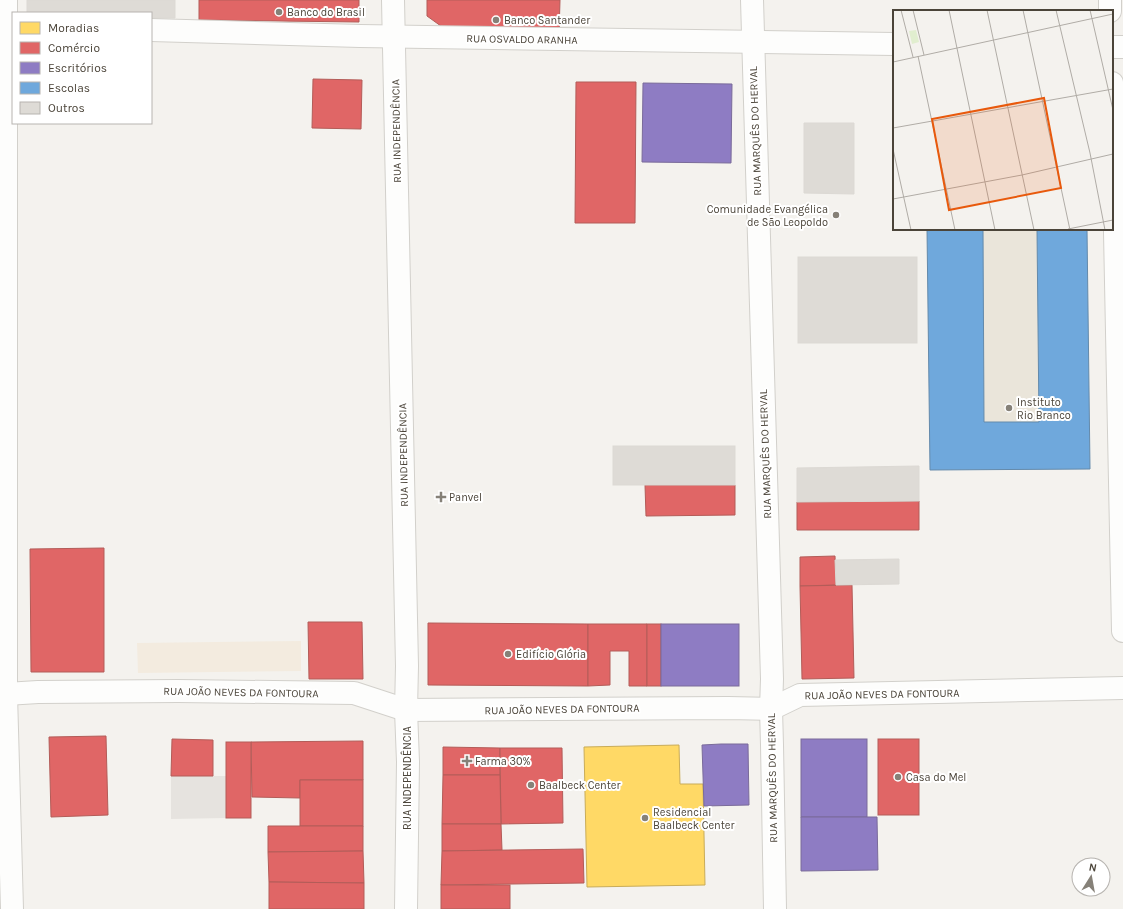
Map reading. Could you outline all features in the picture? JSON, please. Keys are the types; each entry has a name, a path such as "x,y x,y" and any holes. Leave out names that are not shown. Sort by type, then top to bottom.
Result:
{"street":[{"path":"6,0 3,694 12,909"},
{"name":"RUA INDEPENDÊNCIA","path":"393,0 407,666 406,710 408,762 406,909"},
{"name":"RUA MARQUÊS DO HERVAL","path":"752,0 752,42 771,663 775,909"},
{"name":"RUA OSVALDO ARANHA","path":"152,30 394,37 893,44"},
{"path":"1113,133 1123,632"},
{"name":"RUA JOÃO NEVES DA FONTOURA","path":"3,694 178,690 354,693 406,710 571,708 771,709 800,696 1123,688"}],"shaded area":[{"name":"Instituto Rio Branco","path":"927,230 1087,230 1090,469 930,470"},
{"path":"301,641 301,671 138,673 137,643"},
{"path":"171,776 226,776 226,818 171,819"}],"building: Moradias":[{"name":"Residencial Baalbeck Center","path":"679,745 680,784 703,784 705,885 587,887 584,747"}],"building: Comércio":[{"name":"Banco do Brasil","path":"199,0 359,0 359,22 199,20"},
{"name":"Banco Santander","path":"427,0 560,0 559,35 452,34 427,16"},
{"path":"313,79 362,80 361,129 312,128"},
{"path":"576,82 636,82 635,223 575,223"},
{"path":"645,485 735,485 735,515 646,516"},
{"path":"919,501 919,530 797,530 797,502"},
{"path":"104,548 104,672 31,672 30,549"},
{"path":"835,556 836,585 800,586 800,557"},
{"path":"852,585 854,678 802,679 800,586"},
{"path":"308,622 362,622 363,679 309,679"},
{"name":"Edifício Glória","path":"428,623 588,624 588,686 428,685"},
{"path":"588,624 647,624 647,686 629,686 629,651 610,651 610,685 588,686"},
{"path":"647,624 661,624 661,686 647,686"},
{"path":"106,736 108,815 51,817 49,737"},
{"path":"172,739 213,740 213,776 171,776"},
{"name":"Casa do Mel","path":"878,739 919,739 919,815 878,815"},
{"path":"363,741 363,780 300,780 300,798 252,797 251,742"},
{"path":"226,742 251,742 251,818 226,818"},
{"path":"443,747 500,748 500,775 443,775"},
{"name":"Baalbeck Center","path":"500,748 562,748 563,823 501,824"},
{"path":"443,775 500,775 501,824 442,824"},
{"path":"300,780 363,780 363,826 300,826"},
{"path":"442,824 501,824 502,850 442,851"},
{"path":"268,826 363,826 363,851 268,852"},
{"path":"583,849 584,883 441,885 442,851"},
{"path":"363,851 364,883 269,882 268,852"},
{"path":"269,882 364,883 364,909 269,909"},
{"path":"441,885 510,885 510,909 441,909"}],"building: Escritórios":[{"path":"643,83 732,84 731,163 642,162"},
{"path":"661,624 739,624 739,686 661,686"},
{"path":"801,739 867,739 867,817 801,817"},
{"path":"748,744 749,805 704,806 702,745"},
{"path":"801,817 877,817 878,870 801,871"}],"building: Escolas":[{"name":"Instituto Rio Branco","path":"927,230 983,230 984,422 1039,422 1037,230 1087,230 1090,469 930,470"}],"building: Outros":[{"path":"27,0 175,0 175,18 152,18 152,12 27,12"},
{"path":"804,123 854,123 854,194 804,193"},
{"path":"798,257 917,257 917,343 798,343"},
{"path":"613,446 735,446 735,485 613,485"},
{"path":"919,466 919,501 797,502 797,468"},
{"path":"899,559 899,584 836,585 835,560"}],"place":[{"name":"Banco do Brasil","path":"279,12"},
{"name":"Banco Santander","path":"496,20"},
{"name":"Comunidade Evangélica de São Leopoldo","path":"836,215"},
{"name":"Instituto Rio Branco","path":"1009,408"},
{"name":"Panvel","path":"441,497"},
{"name":"Edifício Glória","path":"508,654"},
{"name":"Farma 30%","path":"467,761"},
{"name":"Casa do Mel","path":"898,777"},
{"name":"Baalbeck Center","path":"531,785"},
{"name":"Residencial Baalbeck Center","path":"645,818"}]}
